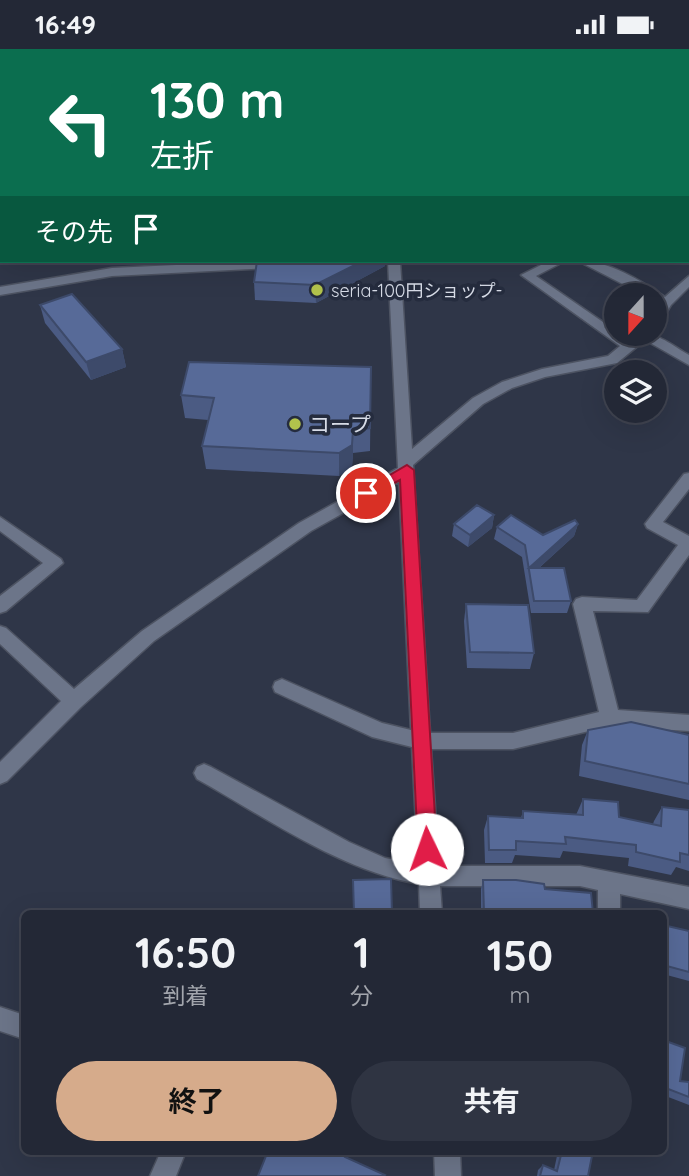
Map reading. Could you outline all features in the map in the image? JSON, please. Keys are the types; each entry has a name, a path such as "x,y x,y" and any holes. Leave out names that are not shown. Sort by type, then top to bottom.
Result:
{"street":[{"path":"0,291 112,272 288,263"},
{"path":"394,263 432,910"},
{"path":"554,263 527,275 604,329"},
{"path":"589,263 634,283"},
{"path":"667,302 689,280"},
{"path":"0,775 74,701 148,636 305,527 407,467 448,424 478,401 507,385 542,373 597,365 612,360 629,347"},
{"path":"664,347 689,361"},
{"path":"610,718 582,604 642,607 689,543 653,524 689,478"},
{"path":"0,523 55,563 0,606"},
{"path":"0,633 74,701"},
{"path":"282,687 379,731 421,741 513,741 610,718 680,720 689,723"},
{"path":"204,773 342,849 383,868 429,876 580,876 689,898"},
{"path":"609,882 610,910"},
{"path":"0,1019 21,1026"},
{"path":"163,1176 172,1155"},
{"path":"447,1155 448,1176"}],"building":[{"path":"257,263 359,263 315,285 254,282"},
{"path":"72,294 122,349 86,362 40,305"},
{"path":"189,362 371,367 370,428 353,430 352,445 339,453 202,446 214,398 181,395"},
{"path":"477,505 494,515 470,535 454,524"},
{"path":"511,515 543,535 575,520 578,524 529,568 564,568 571,601 534,601 525,545 497,527"},
{"path":"466,604 528,605 534,653 470,652"},
{"path":"631,722 689,735 689,784 585,761 588,730"},
{"path":"583,799 618,802 619,817 661,826 662,807 689,810 689,855 680,853 680,862 636,852 636,845 565,837 566,844 516,841 516,850 489,850 488,816 523,818 523,811 583,815"},
{"path":"391,879 392,910 354,910 353,880"},
{"path":"483,880 516,880 544,884 545,889 591,893 593,910 484,910"},
{"path":"667,926 689,931 689,972 667,966"},
{"path":"667,1041 685,1048 680,1081 689,1082 689,1097 667,1089"},
{"path":"266,1155 346,1155 385,1175 384,1176 258,1176"},
{"path":"561,1155 592,1155 588,1176 540,1176 543,1165 557,1171"}],"place":[{"name":"seria-100円ショップ-","path":"317,290"},
{"name":"コープ","path":"295,424"}],"route":[{"path":"366,493 407,470 427,849"}]}
